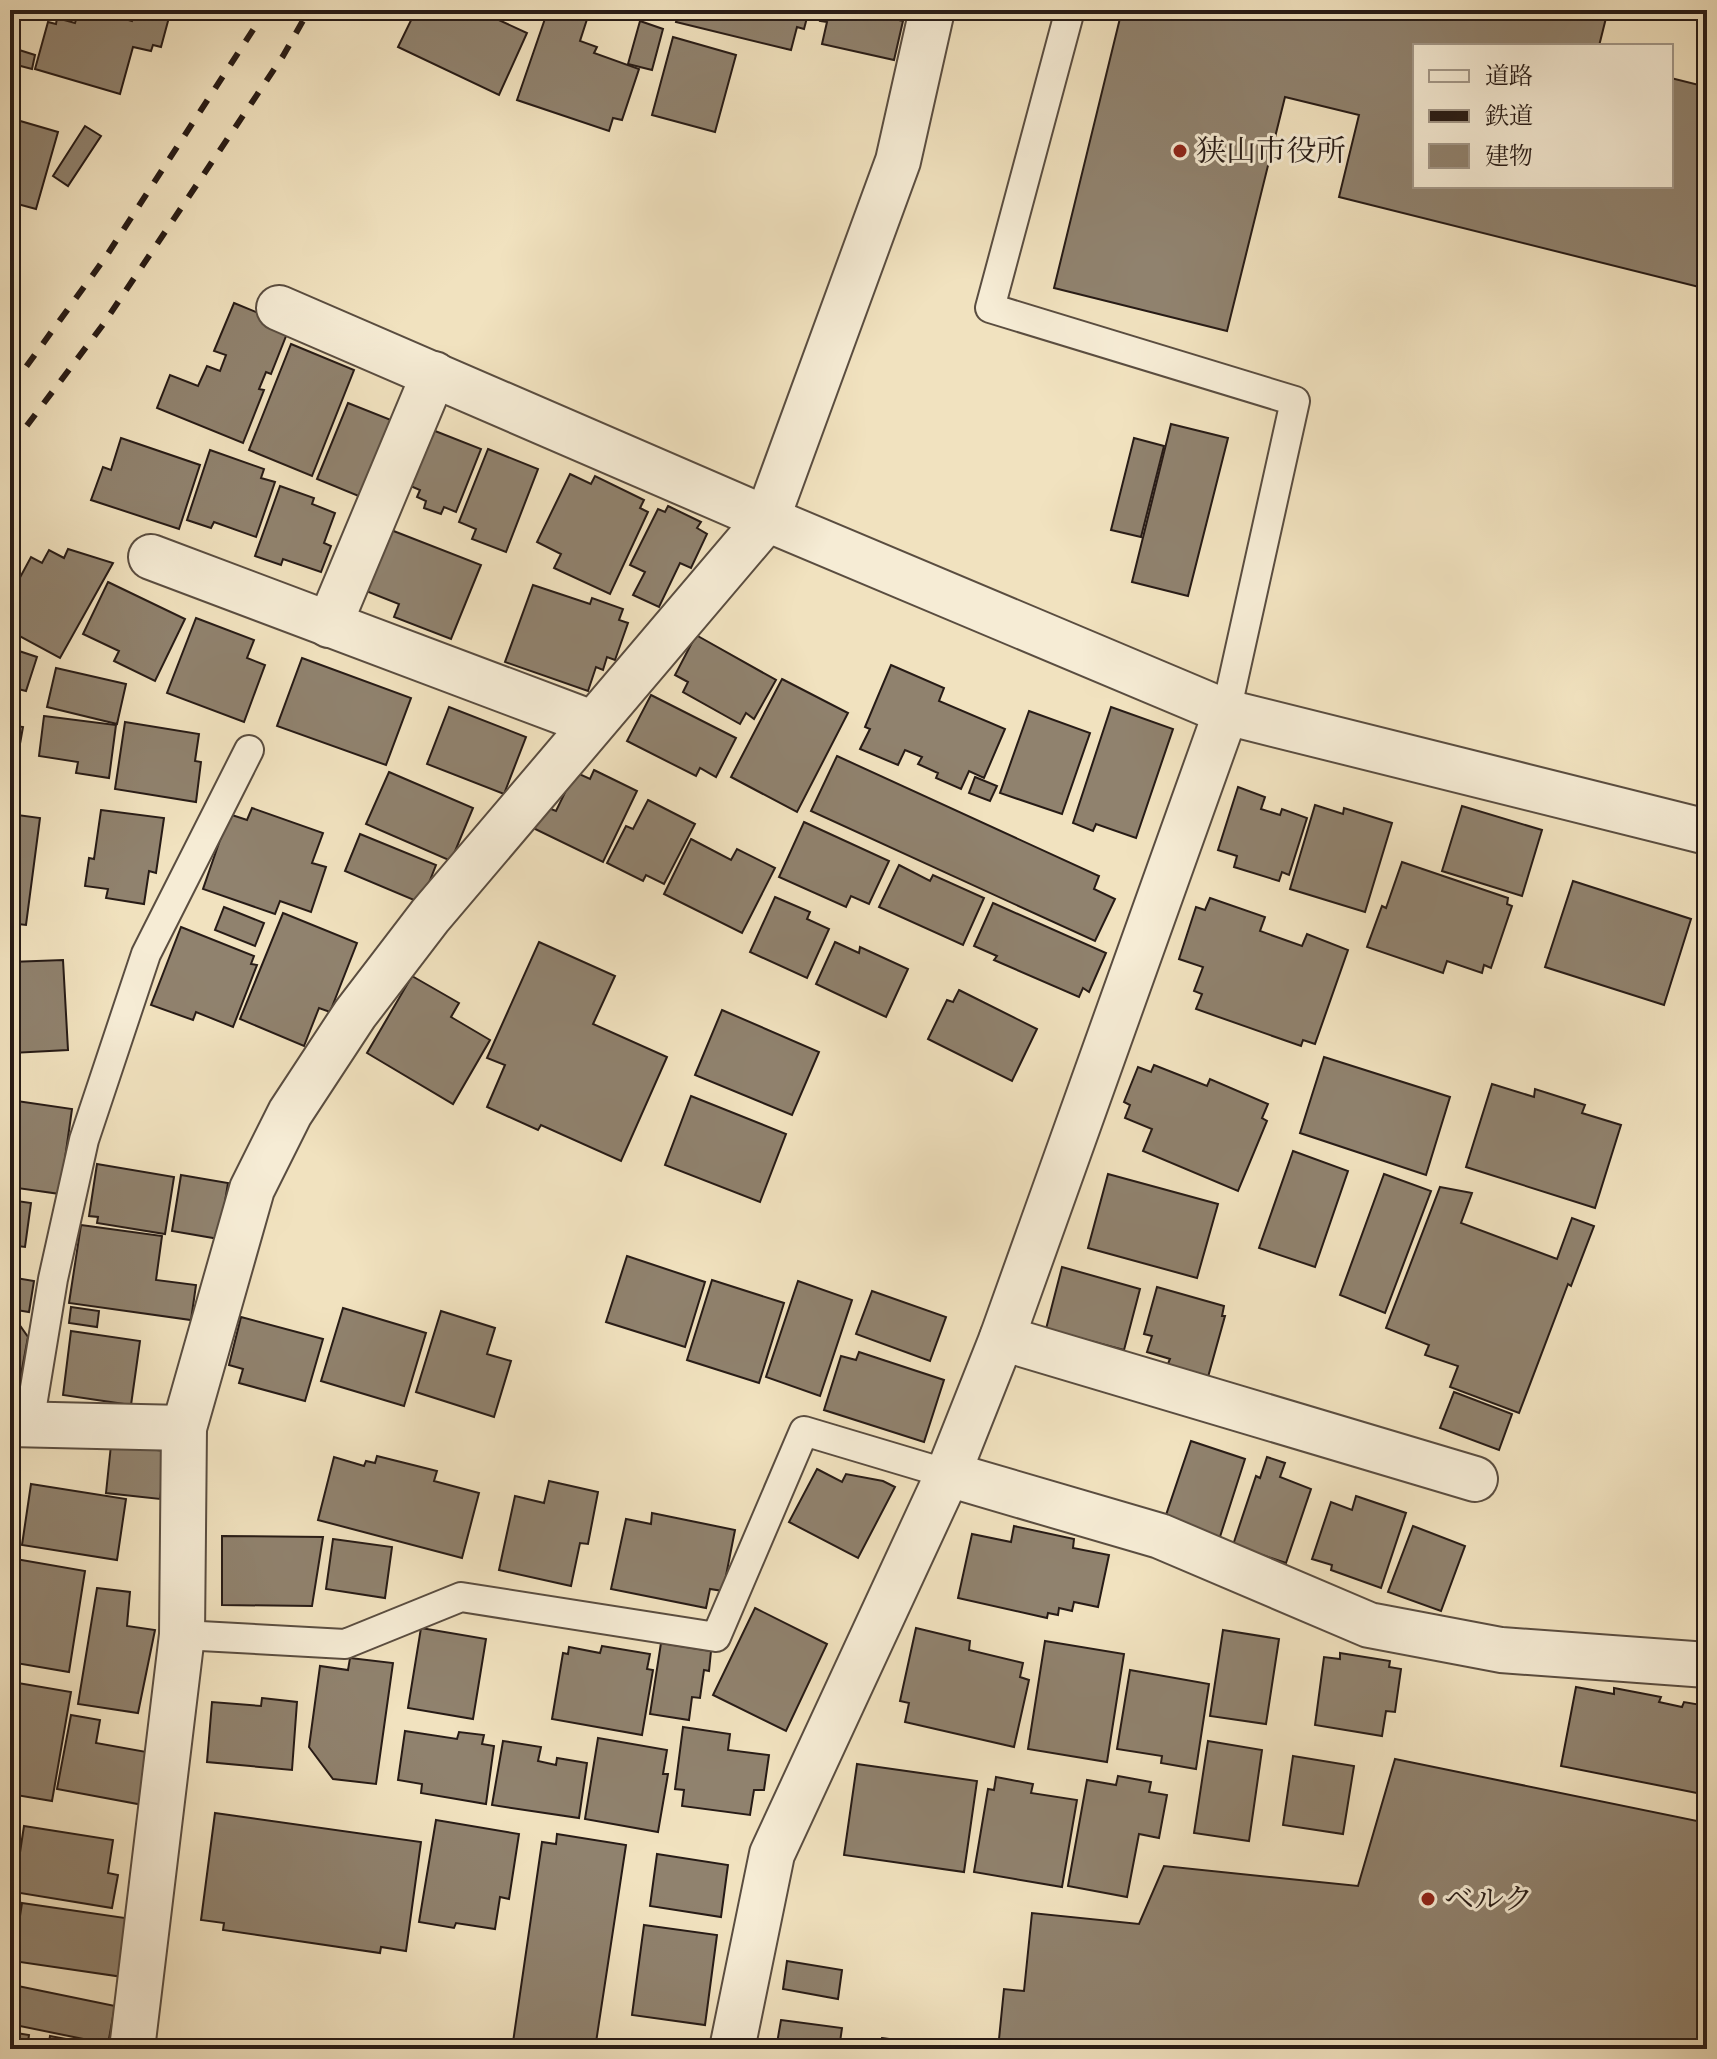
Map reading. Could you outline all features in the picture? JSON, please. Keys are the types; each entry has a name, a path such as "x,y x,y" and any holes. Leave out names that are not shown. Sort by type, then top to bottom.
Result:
{"street":[{"path":"132,2049 182,1635 184,1428 252,1189 290,1113 355,1014 592,723 767,519 898,161 932,10"},
{"path":"279,308 767,519 1226,712 1707,832"},
{"path":"329,625 434,374"},
{"path":"151,557 592,723"},
{"path":"732,2049 772,1854 948,1474 1002,1338 1226,712"},
{"path":"1002,1338 1475,1479"},
{"path":"20,1424 184,1428"},
{"path":"948,1474 1160,1536 1369,1625 1501,1650 1707,1665"}],"lane":[{"path":"1070,10 990,308 1295,401 1226,712"},
{"path":"20,1424 84,1140 146,954 249,750"},
{"path":"182,1635 345,1644 461,1597 716,1637 804,1431 948,1474"}],"building":[{"path":"10,10 23,10 10,57"},
{"path":"79,10 108,10 107,14 132,21 136,10 171,10 161,47 153,45 151,51 133,47 120,94 35,69 48,22 56,24 57,18 75,23"},
{"path":"416,10 477,10 527,33 499,95 398,47"},
{"path":"548,10 590,10 580,41 597,47 594,53 639,69 622,120 613,118 609,131 517,100"},
{"path":"679,10 809,10 804,29 797,27 791,50 676,22"},
{"path":"823,10 892,10 890,18 903,21 894,60 822,44 827,22 820,21"},
{"name":"狭山市役所","path":"1122,10 1608,10 1600,44 1413,44 1413,188 1673,188 1673,78 1707,87 1707,289 1339,197 1359,115 1285,97 1227,331 1054,288"},
{"path":"640,21 663,29 652,70 628,64"},
{"path":"673,37 736,55 715,132 652,115"},
{"path":"16,49 35,55 32,69 13,64"},
{"path":"10,118 58,132 36,209 10,202"},
{"path":"85,126 101,136 68,186 53,176"},
{"path":"234,303 290,326 271,374 266,372 259,389 264,390 243,443 157,408 170,375 198,386 207,366 220,371 226,355 214,351"},
{"path":"291,344 354,370 312,476 249,450"},
{"path":"348,403 391,420 361,497 317,479"},
{"path":"1171,424 1228,438 1188,596 1132,582"},
{"path":"430,429 481,449 456,512 444,507 441,514 424,508 426,501 417,497 420,490 408,485"},
{"path":"121,438 200,465 179,529 91,500 103,467 111,470"},
{"path":"1134,438 1164,446 1141,537 1111,530"},
{"path":"488,449 538,469 506,552 472,539 476,529 459,522"},
{"path":"210,450 264,469 261,478 275,482 256,537 214,522 211,528 187,520"},
{"path":"570,474 591,484 595,476 644,500 640,508 648,512 610,594 554,568 561,554 537,542"},
{"path":"280,486 314,498 312,504 335,513 324,543 331,546 321,572 283,559 281,565 255,556"},
{"path":"668,506 701,522 697,528 707,534 691,568 680,563 659,607 633,595 645,572 630,565 658,509 665,512"},
{"path":"391,530 481,565 451,639 394,617 399,604 366,591"},
{"path":"68,549 113,563 60,658 10,631 10,596 31,557 42,563 49,550 64,558"},
{"path":"108,582 185,619 155,681 114,661 119,651 83,634"},
{"path":"533,585 590,604 592,598 623,609 619,620 628,623 615,660 607,657 603,670 596,667 588,691 505,662"},
{"path":"196,618 254,640 247,658 265,665 244,722 167,693"},
{"path":"696,635 776,680 754,719 746,713 740,724 683,692 688,682 675,675"},
{"path":"10,648 37,657 26,691 10,687"},
{"path":"302,658 411,698 386,765 277,726"},
{"path":"891,665 944,688 939,701 1005,729 984,778 969,771 961,789 936,778 938,773 918,764 922,757 905,750 898,765 860,749 870,729 865,727"},
{"path":"56,668 126,684 117,724 47,707"},
{"path":"782,679 848,713 797,812 731,777"},
{"path":"651,695 736,738 716,777 700,768 696,776 627,741"},
{"path":"449,707 526,737 504,794 427,764"},
{"path":"1111,707 1173,729 1136,838 1096,824 1093,831 1073,823"},
{"path":"1029,711 1090,733 1062,814 1000,793"},
{"path":"44,716 116,725 109,778 76,773 78,762 39,756"},
{"path":"125,722 199,734 195,761 201,762 196,802 115,789"},
{"path":"10,725 23,727 11,794 10,794"},
{"path":"837,756 1099,876 1094,889 1115,899 1095,941 811,811"},
{"path":"594,770 637,791 603,862 531,827 541,805 556,811 575,772 590,779"},
{"path":"389,772 473,808 451,861 366,824"},
{"path":"975,777 997,786 990,801 969,793"},
{"path":"1238,787 1265,797 1261,809 1280,815 1282,809 1307,818 1289,875 1282,872 1279,881 1234,867 1237,856 1218,850"},
{"path":"648,800 695,824 664,884 646,875 643,881 607,863 626,826 633,829"},
{"path":"1315,805 1343,814 1344,808 1392,823 1365,912 1290,889"},
{"path":"1462,806 1542,830 1522,896 1442,871"},
{"path":"252,808 323,833 312,863 326,867 311,912 280,901 275,914 203,889 229,814 247,820"},
{"path":"101,810 164,818 156,873 149,871 144,904 106,898 108,889 85,886 89,858 94,859"},
{"path":"10,814 40,818 26,925 10,923"},
{"path":"804,822 889,861 869,904 851,896 846,907 779,877"},
{"path":"360,834 436,865 421,903 345,871"},
{"path":"691,839 731,860 737,849 775,868 742,933 664,894"},
{"path":"1402,862 1508,898 1507,904 1512,906 1491,968 1484,965 1482,973 1447,961 1443,973 1367,947 1382,906 1386,908"},
{"path":"899,865 930,881 933,875 984,898 963,945 879,907"},
{"path":"1573,881 1691,919 1664,1005 1545,967"},
{"path":"775,897 810,912 807,919 829,929 807,978 750,952"},
{"path":"1210,898 1265,917 1260,931 1302,946 1307,934 1348,950 1315,1044 1303,1040 1301,1046 1196,1009 1202,994 1194,991 1203,967 1179,959 1196,907 1205,910"},
{"path":"993,903 1106,953 1089,992 1083,988 1079,997 994,960 997,956 974,946"},
{"path":"224,907 264,923 255,946 215,930"},
{"path":"283,913 357,943 330,1012 319,1008 304,1046 240,1019"},
{"path":"181,927 254,956 251,964 257,965 233,1027 196,1012 193,1020 151,1005"},
{"path":"539,942 615,976 593,1024 667,1057 621,1161 541,1125 538,1130 487,1107 505,1065 487,1058"},
{"path":"835,942 859,953 860,947 908,969 886,1017 816,984"},
{"path":"63,960 68,1050 12,1053 10,962"},
{"path":"412,976 459,1003 451,1017 490,1040 453,1104 367,1053"},
{"path":"959,990 1037,1029 1012,1081 928,1039 947,1000 953,1002"},
{"path":"722,1010 819,1052 792,1115 695,1075"},
{"path":"1324,1057 1450,1097 1426,1175 1300,1133"},
{"path":"1154,1065 1207,1086 1210,1079 1268,1104 1262,1118 1267,1121 1238,1191 1143,1151 1152,1129 1125,1118 1130,1105 1124,1102 1138,1067 1151,1072"},
{"path":"1492,1084 1534,1097 1535,1089 1585,1105 1582,1113 1621,1125 1595,1208 1466,1167"},
{"path":"691,1096 786,1134 760,1202 665,1165"},
{"path":"10,1100 72,1109 60,1194 10,1187"},
{"path":"1293,1151 1348,1171 1315,1267 1259,1248"},
{"path":"97,1164 174,1177 165,1234 97,1223 98,1217 89,1216"},
{"path":"1108,1174 1218,1204 1197,1278 1088,1248"},
{"path":"1384,1174 1431,1191 1385,1313 1340,1295"},
{"path":"181,1175 228,1183 219,1239 172,1231"},
{"path":"1440,1187 1472,1193 1461,1223 1557,1259 1572,1218 1594,1226 1571,1286 1568,1284 1519,1413 1450,1387 1458,1366 1425,1355 1429,1345 1386,1328"},
{"path":"10,1200 31,1203 25,1247 10,1245"},
{"path":"81,1225 162,1236 156,1280 196,1285 191,1320 69,1303"},
{"path":"627,1256 705,1282 685,1347 606,1322"},
{"path":"1062,1267 1140,1289 1124,1350 1046,1329"},
{"path":"10,1277 34,1281 29,1312 10,1309"},
{"path":"712,1280 784,1303 759,1383 687,1360"},
{"path":"798,1281 852,1300 820,1396 766,1377"},
{"path":"1157,1287 1224,1306 1222,1316 1225,1316 1208,1377 1167,1366 1170,1359 1147,1352 1152,1336 1144,1334"},
{"path":"872,1291 946,1317 930,1361 856,1334"},
{"path":"71,1307 99,1311 97,1327 69,1323"},
{"path":"343,1308 426,1333 404,1406 321,1381"},
{"path":"441,1311 495,1328 487,1354 511,1361 494,1417 416,1392"},
{"path":"10,1315 28,1337 20,1380 10,1387"},
{"path":"241,1317 323,1339 305,1401 239,1383 243,1369 229,1365"},
{"path":"71,1331 140,1341 131,1405 63,1395"},
{"path":"859,1352 944,1380 924,1442 824,1410 841,1356 856,1360"},
{"path":"1454,1392 1512,1414 1499,1450 1440,1428"},
{"path":"1191,1441 1245,1459 1218,1543 1163,1524"},
{"path":"111,1445 166,1451 160,1499 106,1493"},
{"path":"377,1456 437,1471 434,1481 479,1493 462,1558 318,1520 334,1457 364,1466 366,1461 375,1463"},
{"path":"1267,1457 1285,1463 1280,1477 1311,1489 1286,1563 1233,1545 1256,1476 1260,1478"},
{"path":"817,1469 842,1482 846,1474 883,1481 895,1487 858,1558 789,1522"},
{"path":"549,1481 598,1492 588,1544 580,1543 571,1586 499,1570 515,1496 544,1503"},
{"path":"31,1484 126,1499 117,1560 22,1545"},
{"path":"1356,1496 1406,1513 1381,1588 1331,1570 1332,1565 1312,1559 1331,1502 1352,1510"},
{"path":"652,1513 735,1530 723,1591 710,1589 706,1608 611,1589 626,1519 651,1524"},
{"path":"1014,1526 1074,1539 1073,1548 1109,1555 1098,1607 1074,1602 1072,1611 1059,1608 1058,1615 1048,1613 1047,1618 958,1598 972,1534 1011,1542"},
{"path":"1413,1526 1465,1546 1441,1611 1388,1592"},
{"path":"222,1536 323,1537 312,1606 222,1605"},
{"path":"333,1539 392,1547 385,1598 326,1589"},
{"path":"10,1558 85,1571 69,1672 10,1662"},
{"path":"97,1588 130,1592 127,1626 155,1630 138,1713 78,1704"},
{"path":"755,1608 827,1644 786,1731 713,1695"},
{"path":"421,1628 486,1639 473,1719 408,1708"},
{"path":"916,1628 970,1641 969,1650 1023,1663 1020,1677 1029,1680 1014,1747 905,1722 909,1703 900,1701"},
{"path":"1223,1630 1279,1639 1266,1724 1210,1716"},
{"path":"1045,1641 1124,1654 1107,1762 1028,1749"},
{"path":"661,1643 711,1651 709,1671 704,1670 700,1698 692,1697 689,1720 650,1714"},
{"path":"602,1646 650,1654 647,1669 653,1670 642,1735 552,1719 563,1653 568,1654 569,1647 600,1653"},
{"path":"1340,1653 1390,1661 1389,1667 1401,1669 1395,1712 1386,1711 1382,1736 1315,1725 1324,1657 1340,1659"},
{"path":"350,1658 393,1663 376,1784 333,1779 309,1747 320,1666 348,1670"},
{"path":"1130,1670 1209,1684 1196,1769 1161,1763 1162,1756 1117,1749"},
{"path":"18,1683 71,1692 52,1801 10,1794 10,1730"},
{"path":"1576,1687 1614,1694 1614,1688 1661,1697 1659,1702 1682,1707 1684,1702 1707,1706 1707,1795 1561,1766"},
{"path":"262,1698 297,1702 292,1770 207,1762 212,1702 261,1706"},
{"path":"71,1715 100,1720 96,1743 152,1753 143,1805 57,1789"},
{"path":"683,1727 730,1734 728,1750 769,1755 764,1790 754,1790 750,1815 682,1806 684,1790 675,1789"},
{"path":"405,1731 457,1739 459,1732 484,1735 482,1744 494,1746 486,1804 421,1793 422,1784 398,1780"},
{"path":"598,1738 667,1750 663,1774 668,1774 658,1832 585,1819"},
{"path":"503,1741 541,1747 538,1761 556,1765 557,1758 587,1763 579,1818 492,1805"},
{"path":"1208,1741 1262,1750 1249,1841 1194,1833"},
{"path":"1293,1756 1354,1766 1343,1834 1283,1825"},
{"name":"ベルク","path":"1395,1759 1707,1823 1707,2049 998,2049 1004,1989 1024,1991 1032,1913 1139,1924 1164,1866 1358,1886"},
{"path":"857,1764 977,1781 964,1872 844,1855"},
{"path":"1118,1776 1151,1782 1149,1792 1167,1795 1159,1838 1139,1834 1127,1897 1068,1886 1087,1780 1116,1785"},
{"path":"996,1777 1033,1784 1031,1793 1077,1800 1062,1887 974,1872 988,1789 994,1790"},
{"path":"215,1813 421,1842 406,1951 381,1947 380,1953 223,1930 224,1923 201,1920"},
{"path":"436,1820 519,1834 509,1899 500,1897 495,1929 456,1923 454,1928 419,1922"},
{"path":"24,1826 113,1840 108,1873 118,1875 112,1908 14,1892"},
{"path":"557,1834 626,1845 595,2049 512,2049 542,1842 556,1844"},
{"path":"657,1854 728,1865 721,1917 650,1906"},
{"path":"22,1903 132,1919 123,1977 13,1961"},
{"path":"644,1925 717,1935 705,2025 632,2015"},
{"path":"787,1961 842,1970 838,1999 783,1989"},
{"path":"13,1985 115,2006 108,2044 10,2024"},
{"path":"781,2020 842,2028 839,2049 776,2049"},
{"path":"10,2032 29,2035 27,2049 10,2046"},
{"path":"50,2036 93,2044 93,2049 48,2049"},
{"path":"882,2038 961,2049 844,2049 846,2039 881,2044"}],"railway":[{"path":"10,389 105,258 266,10"},
{"path":"10,448 102,326 283,56 309,10"}],"place":[{"name":"狭山市役所","path":"1180,151"},
{"name":"ベルク","path":"1428,1899"}]}
